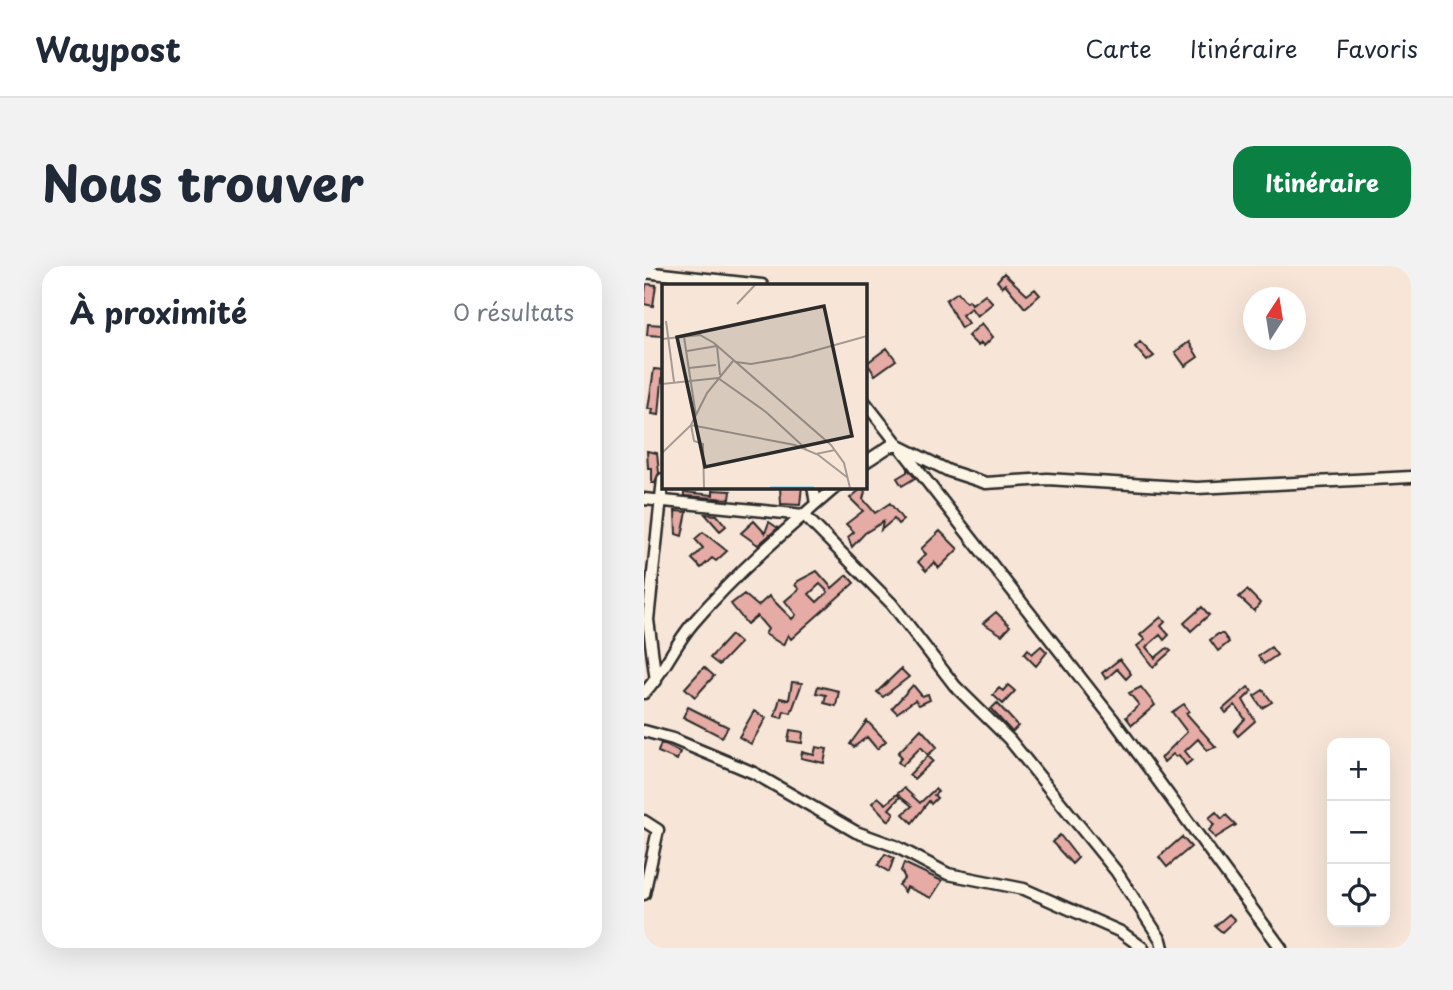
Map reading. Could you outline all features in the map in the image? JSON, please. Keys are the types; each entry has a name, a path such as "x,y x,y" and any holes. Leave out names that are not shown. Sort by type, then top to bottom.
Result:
{"street":[{"path":"644,272 677,281 741,284"},
{"path":"866,404 1112,718 1281,948"},
{"path":"866,462 890,446 899,446 949,471 986,483 1048,479 1197,488 1411,477"},
{"path":"656,681 648,620 662,486"},
{"path":"813,488 816,504"},
{"path":"644,693 656,681 691,626 736,577 835,488"},
{"path":"644,499 804,516 892,604 955,686 1009,739 1116,871 1147,917 1163,948"},
{"path":"644,731 673,739 754,773 856,832 895,846 948,874 1024,889 1121,932 1143,948"},
{"path":"644,821 658,830 644,894"}],"building":[{"path":"1004,273 1027,295 1035,289 1040,295 1025,308 1005,284 1002,287 997,281"},
{"path":"646,284 656,285 653,306 644,304"},
{"path":"958,292 966,302 969,300 972,304 985,294 993,303 977,316 971,308 962,315 968,323 961,328 946,300"},
{"path":"982,323 993,337 984,346 981,343 978,346 968,336"},
{"path":"648,324 662,325 662,336 647,335"},
{"path":"1140,342 1154,356 1147,361 1135,347"},
{"path":"1189,342 1198,357 1185,366 1175,352"},
{"path":"887,348 896,360 875,375 867,363"},
{"path":"654,369 662,370 659,415 652,414 653,409 648,409"},
{"path":"647,451 657,453 659,473 655,483 652,483 652,468 648,468"},
{"path":"907,468 915,478 902,486 897,478 907,472"},
{"path":"780,488 802,488 800,505 781,504"},
{"path":"861,489 865,492 863,499 875,513 890,503 903,520 898,524 894,519 881,530 883,522 865,533 852,547 848,537 854,532 846,524 863,511 850,498"},
{"path":"713,490 731,491 730,499 684,496 684,492 713,495"},
{"path":"675,511 687,512 682,536 676,534"},
{"path":"705,514 717,515 726,526 720,531"},
{"path":"754,521 765,533 769,522 778,528 758,545 741,533"},
{"path":"940,531 958,549 939,568 934,562 926,571 918,562 926,554 921,549"},
{"path":"703,532 727,551 716,561 712,558 701,568 692,559 703,548 695,539"},
{"path":"817,571 832,588 847,575 854,583 791,639 788,635 783,645 765,634 768,629 757,616 747,624 731,604 744,594 758,606 769,596 792,619 796,615 785,601 799,589 795,585","holes":["820,584 828,592 817,602 809,594"]},
{"path":"1247,590 1260,603 1254,611 1239,597"},
{"path":"1202,607 1209,615 1191,631 1184,623"},
{"path":"996,612 1010,626 1002,635 983,623"},
{"path":"1161,617 1165,622 1161,626 1169,635 1164,640 1160,635 1146,647 1155,658 1167,648 1171,651 1153,667 1137,646 1145,640 1140,635"},
{"path":"1223,634 1229,642 1218,651 1210,640"},
{"path":"731,635 740,643 719,665 710,658"},
{"path":"1041,646 1047,652 1036,666 1024,654 1028,649 1032,654"},
{"path":"1271,647 1277,655 1264,664 1258,656"},
{"path":"1120,659 1131,674 1126,679 1117,669 1106,679 1102,673"},
{"path":"704,667 714,676 695,697 685,688"},
{"path":"901,669 909,677 883,697 877,692"},
{"path":"792,682 802,683 791,713 784,711 782,718 775,716 780,698 789,700"},
{"path":"913,685 922,696 928,694 930,700 919,705 915,700 897,713 892,708"},
{"path":"1008,685 1015,691 1003,704 993,695 999,688 1003,691"},
{"path":"818,686 839,691 836,706 824,703 826,695 816,693"},
{"path":"1141,687 1155,705 1132,725 1126,717 1139,705 1129,693"},
{"path":"1248,687 1252,691 1243,700 1255,721 1238,736 1234,731 1245,719 1235,705 1226,713 1223,709"},
{"path":"1263,690 1272,702 1262,708 1254,696"},
{"path":"997,703 1018,726 1012,732 991,709"},
{"path":"1184,704 1189,711 1186,713 1216,747 1207,750 1198,739 1185,751 1192,760 1186,765 1179,755 1176,757 1173,754 1164,762 1161,758 1187,732 1172,712"},
{"path":"688,707 728,727 722,737 683,717"},
{"path":"754,711 766,718 751,744 739,737"},
{"path":"867,721 886,741 877,749 867,737 854,747 850,744"},
{"path":"921,729 937,747 928,755 921,747 902,766 898,762 902,757 898,753"},
{"path":"790,730 803,732 802,743 788,741"},
{"path":"661,743 680,752 677,760 658,752"},
{"path":"816,747 827,749 824,763 801,758 802,752 814,755"},
{"path":"928,756 933,761 914,779 909,775"},
{"path":"904,788 920,803 935,789 938,792 934,795 937,798 931,804 929,801 912,823 903,814 912,806 897,794"},
{"path":"897,794 900,797 889,809 894,813 889,821 872,803 878,797 886,804"},
{"path":"1216,812 1222,819 1226,815 1236,825 1215,838 1209,830 1214,825 1209,818"},
{"path":"1060,835 1078,858 1072,864 1052,842"},
{"path":"1182,837 1191,847 1167,867 1159,857"},
{"path":"885,854 894,858 889,872 878,865"},
{"path":"904,863 942,881 931,898 907,887 905,892 899,885 905,878 901,871"},
{"path":"1229,914 1235,920 1222,932 1215,926"}]}
